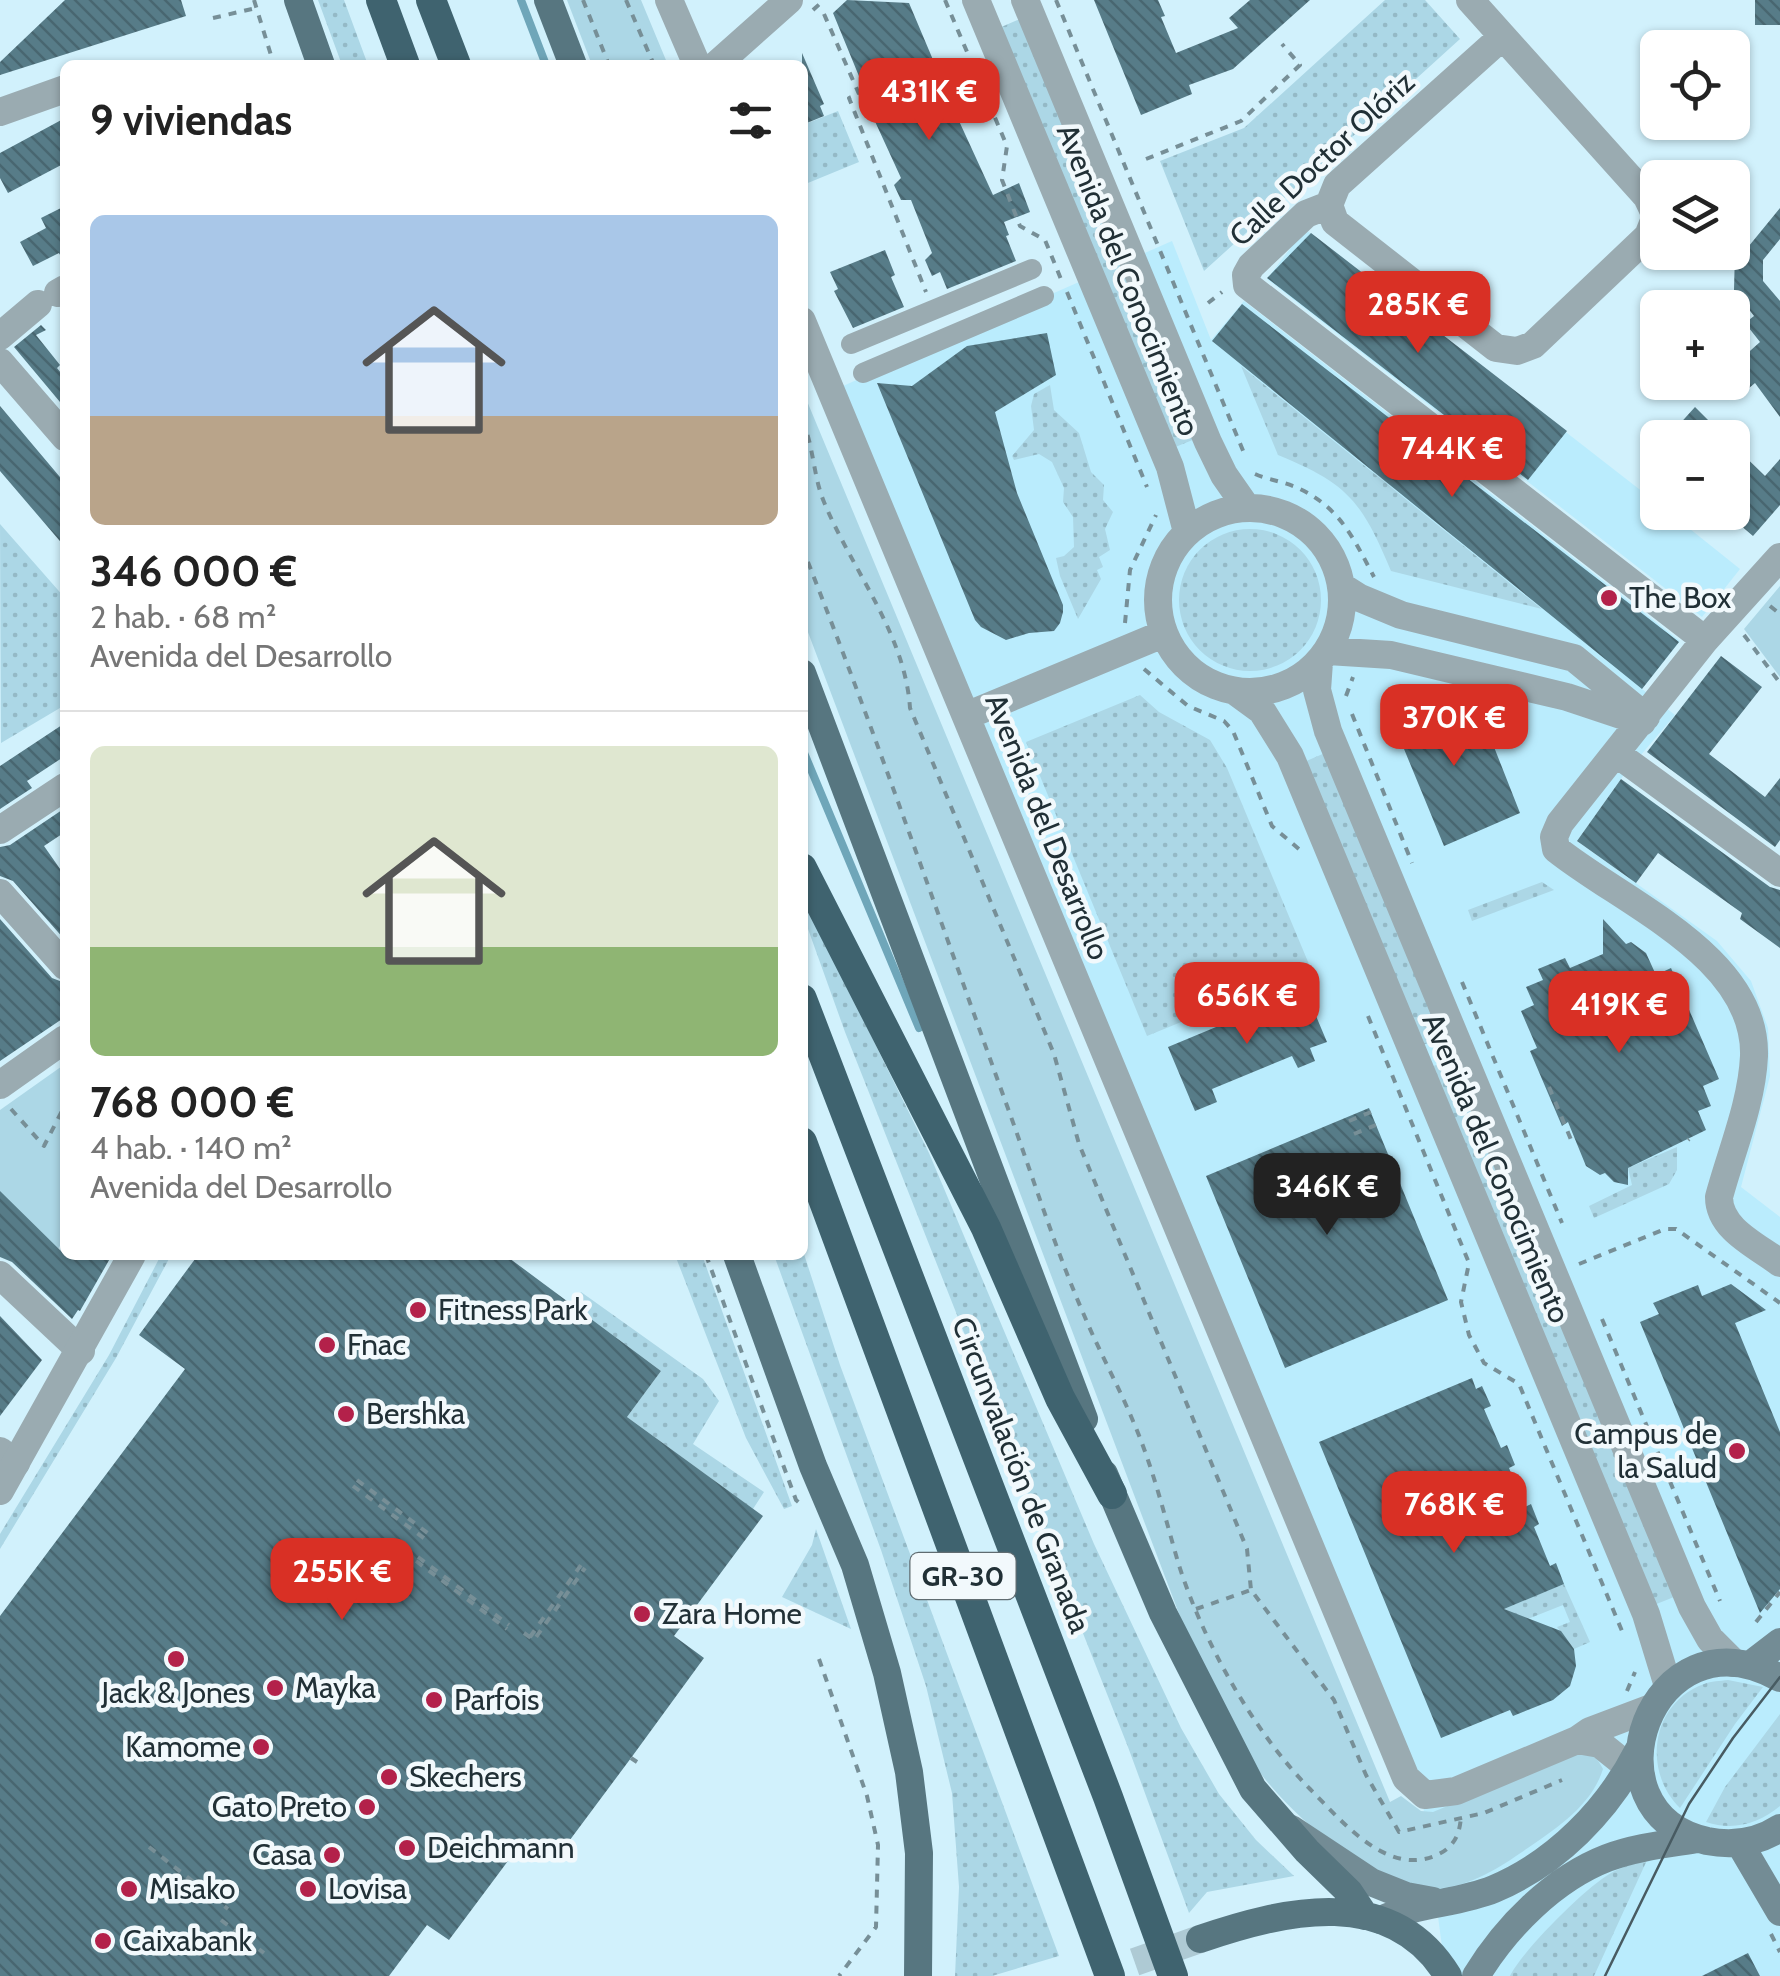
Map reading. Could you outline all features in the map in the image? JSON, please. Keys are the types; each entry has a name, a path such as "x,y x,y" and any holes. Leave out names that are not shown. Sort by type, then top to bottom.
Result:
{"highway":[{"path":"381,0 404,60"},
{"path":"431,0 454,60"},
{"path":"808,880 986,1228 1060,1398 1112,1494"},
{"name":"Circunvalación de Granada","path":"808,1015 1173,1976"},
{"name":"GR-30","path":"808,1158 1110,1976"}],"main road":[{"path":"298,0 319,60"},
{"path":"548,0 571,60"},
{"path":"808,689 1112,1494 1163,1612 1253,1789 1373,1918"},
{"path":"739,1260 813,1466 856,1566 887,1673 910,1772 919,1854 918,1976"},
{"path":"1742,1664 1780,1642"},
{"path":"1373,1918 1494,1888 1536,1864 1576,1834 1636,1765 1641,1731 1659,1697 1702,1667 1742,1664 1780,1678"},
{"path":"1636,1765 1659,1812 1698,1839"},
{"path":"1284,1825 1372,1882 1406,1896 1444,1903"},
{"path":"1476,1976 1502,1937 1533,1906 1604,1859 1649,1846 1698,1839 1740,1844 1780,1828"},
{"path":"1740,1844 1780,1912"},
{"path":"1496,1976 1533,1906"},
{"path":"1200,1939 1259,1919 1308,1912 1373,1918 1410,1932 1434,1953 1448,1976"}],"street":[{"path":"669,0 694,60"},
{"path":"722,60 789,0"},
{"name":"Avenida del Conocimiento","path":"976,0 1170,466 1187,532"},
{"name":"Avenida del Conocimiento","path":"1025,0 1212,450 1248,508"},
{"path":"1470,0 1640,189"},
{"name":"Calle Doctor Olóriz","path":"1502,37 1337,186 1330,205 1316,207 1306,214 1250,266 1247,285 1705,640"},
{"path":"0,112 60,92"},
{"path":"1330,205 1335,222 1435,301 1496,348 1517,351 1533,345 1640,244"},
{"path":"851,344 1032,269"},
{"path":"0,336 54,296"},
{"path":"863,373 1044,296"},
{"name":"Avenida del Desarrollo","path":"808,334 1406,1778 1425,1796 1456,1790"},
{"path":"0,362 60,431"},
{"path":"1248,508 1280,513 1310,530 1330,553 1342,586 1341,619 1323,656 1302,677 1269,691 1236,692 1210,684 1178,660 1163,634 1158,611 1159,582 1170,553 1187,532 1216,514 1248,508"},
{"path":"1780,558 1705,640 1560,823 1554,837 1556,849 1703,952 1736,990 1750,1020 1754,1055 1752,1080 1719,1197 1719,1210 1725,1222 1780,1263"},
{"path":"1342,586 1401,615 1574,658 1644,719"},
{"path":"966,716 1163,634"},
{"path":"1323,656 1391,654 1644,719"},
{"name":"Avenida del Conocimiento","path":"1323,656 1317,690 1328,731 1542,1248 1692,1607 1710,1640 1742,1664"},
{"path":"1567,697 1575,674 1574,658"},
{"name":"Avenida del Conocimiento","path":"1236,692 1262,710 1290,756 1646,1614 1659,1697"},
{"path":"1617,754 1779,870"},
{"path":"0,830 60,789"},
{"path":"0,893 60,960"},
{"path":"4,1083 60,1043"},
{"path":"4,1474 129,1260"},
{"path":"0,1276 80,1350"},
{"path":"1456,1790 1578,1740 1659,1697"},
{"path":"1578,1740 1600,1744 1636,1765"}],"path":[{"path":"254,0 272,60"},
{"path":"583,0 607,60"},
{"path":"626,0 652,60"},
{"path":"945,0 1007,146 1002,180 1020,226 1045,240 1150,492"},
{"path":"1056,0 1244,455"},
{"path":"214,18 256,8"},
{"path":"824,14 859,94 849,98 934,310"},
{"path":"1146,159 1241,121 1300,66 1282,44"},
{"path":"1208,303 1223,290"},
{"path":"808,433 822,499 888,629 908,679 910,708 1054,1054 1079,1144 1247,1549 1251,1590"},
{"path":"1251,470 1256,476 1296,487 1326,504 1352,534 1374,578"},
{"path":"1123,628 1128,616 1130,570 1154,522 1155,506"},
{"path":"808,562 846,657 1044,1212 1083,1314 1133,1421 1162,1498 1179,1565 1230,1678 1262,1731 1294,1772 1364,1840 1387,1856 1420,1859 1446,1851 1458,1837 1462,1818 1456,1790"},
{"path":"1739,628 1780,683"},
{"path":"1138,669 1147,670 1188,706 1224,721 1233,731 1272,826 1295,844 1304,857"},
{"path":"1358,674 1347,687 1347,704 1419,878"},
{"path":"1460,976 1568,1237"},
{"path":"1363,1003 1469,1263 1462,1302 1470,1335 1484,1362 1518,1384 1626,1638"},
{"path":"4,1083 44,1146 60,1115"},
{"path":"1549,1087 1572,1142"},
{"path":"1349,1121 1370,1112"},
{"path":"1354,1134 1376,1125"},
{"path":"1575,1254 1579,1264 1676,1229 1780,1303"},
{"path":"708,1260 796,1500"},
{"path":"1602,1317 1722,1606"},
{"path":"354,1483 431,1540"},
{"path":"417,1559 508,1627"},
{"path":"524,1632 530,1637 583,1567"},
{"path":"1756,1622 1780,1592"},
{"path":"819,1658 867,1796 878,1845 876,1927 840,1976"},
{"path":"1620,1702 1637,1667"},
{"path":"631,1758 636,1762"},
{"path":"149,1847 228,1910"},
{"path":"220,1920 264,1953"}],"shaded area":[{"path":"318,0 344,0 366,60 340,60"},
{"path":"567,0 641,0 666,60 590,60"},
{"path":"1385,0 1425,0 1460,39 1204,271 1160,161 1244,128"},
{"path":"1020,19 1195,439 1173,448 999,28"},
{"path":"838,111 859,162 808,183 808,123"},
{"path":"1305,229 1640,490 1640,530 1691,530 1740,569 1702,617 1267,279"},
{"path":"1172,241 1211,340 1244,301 1680,641 1642,689 1675,715 1623,776 1577,841 1717,941 1751,981 1768,1028 1770,1076 1741,1187 1780,1217 1780,1976 1446,1976 1420,1783 843,386"},
{"path":"1241,366 1542,609 1391,571 1371,528 1350,498 1322,476 1278,455"},
{"path":"1050,385 1054,410 1079,433 1091,472 1104,485 1103,500 1113,512 1105,529 1110,550 1099,557 1103,567 1097,570 1101,579 1078,619 1056,558 1074,547 1073,517 1063,502 1064,488 1052,462 1039,454 1014,460 1012,456 1034,430 1034,394"},
{"path":"808,403 1390,1802 1401,1796 1421,1811 1433,1812 1579,1751 1594,1757 1603,1769 1589,1796 1568,1818 1485,1875 1460,1885 1433,1888 1395,1880 1323,1836 1263,1777 1238,1741 1181,1619 808,632"},
{"path":"0,524 60,592 60,708 1,743"},
{"path":"1250,529 1277,534 1300,550 1316,573 1321,600 1316,627 1300,650 1277,666 1250,671 1223,666 1200,650 1184,627 1179,600 1184,573 1200,550 1223,534"},
{"path":"1780,586 1780,677 1744,629"},
{"path":"1140,695 1159,712 1210,740 1227,768 1311,969 1147,1036 1026,742"},
{"path":"1325,753 1443,1037 1423,1045 1304,762"},
{"path":"1542,882 1554,890 1472,921 1468,910"},
{"path":"808,908 929,1153 1094,1544 1181,1728 1219,1794 1256,1840 1294,1876 1207,1892 1189,1913 1128,1747 845,1032 808,929"},
{"path":"1451,1059 1674,1597 1654,1605 1431,1067"},
{"path":"60,1068 57,1251 0,1197 0,1110"},
{"path":"1677,1147 1677,1170 1669,1184 1594,1218 1589,1206 1632,1185 1628,1168"},
{"path":"158,1260 168,1260 116,1358 0,1549 0,1534 109,1355"},
{"path":"677,1260 704,1260 792,1506 784,1509 746,1438"},
{"path":"776,1260 806,1260 840,1365 1059,1956 992,1976 955,1976 959,1887 952,1793 926,1686"},
{"path":"581,1292 703,1379 719,1401 693,1444 764,1492 753,1509 627,1417 661,1371 572,1305"},
{"path":"816,1529 851,1629 782,1597 812,1545"},
{"path":"1564,1584 1590,1642 1574,1649 1557,1627 1570,1622 1563,1605 1513,1625 1487,1616"},
{"path":"1728,1680 1763,1687 1680,1808 1660,1776 1658,1739 1663,1722 1686,1693 1707,1683"},
{"path":"1780,1714 1780,1806 1745,1824 1706,1822 1725,1787"},
{"path":"1648,1858 1594,1976 1510,1976 1541,1936 1586,1891 1611,1873"}],"building":[{"path":"65,0 181,0 186,16 0,75 0,62"},
{"path":"847,0 909,3 939,74 943,73 952,95 948,97 993,195 1019,183 1030,212 1004,222 1016,261 947,289 940,272 932,276 925,260 932,253 911,200 901,200 894,185 901,178 867,104 870,103 833,13"},
{"path":"1094,0 1158,0 1176,53 1238,28 1229,18 1250,0 1310,0 1233,69 1189,85 1192,94 1141,115"},
{"path":"1755,0 1780,0 1780,25 1755,25"},
{"path":"808,67 824,104 820,106 824,116 808,123"},
{"path":"60,121 60,166 8,193 0,178 0,153"},
{"path":"60,208 60,255 33,266 20,242 46,228 41,218"},
{"path":"1780,208 1780,239 1763,260 1763,281 1780,301 1780,417 1755,383 1750,387 1750,351 1760,342 1750,329 1754,316 1750,311 1750,290 1734,290 1735,270 1750,270 1750,245"},
{"path":"1311,233 1567,431 1528,480 1267,278"},
{"path":"885,250 904,307 853,328 834,291 838,289 830,272"},
{"path":"1242,304 1679,642 1642,689 1212,341"},
{"path":"41,325 46,330 36,335 60,365 60,402 14,347"},
{"path":"1047,333 1056,375 995,412 1017,493 1063,612 1054,631 1006,640 975,620 877,383 912,386 967,346"},
{"path":"0,406 60,477 60,541 0,471"},
{"path":"1695,407 1708,420 1683,420"},
{"path":"1780,459 1780,505 1753,536 1746,530 1750,530 1750,461 1765,476"},
{"path":"1721,656 1762,687 1709,754 1765,797 1780,778 1780,840 1775,847 1647,752"},
{"path":"1383,698 1483,719 1520,813 1444,846"},
{"path":"60,726 60,759 27,781 32,788 0,809 0,766"},
{"path":"1621,779 1770,887 1780,890 1780,948 1740,919 1742,913 1658,853 1636,883 1577,841"},
{"path":"60,811 60,835 44,846 60,869 60,934 13,881 0,876 0,847 10,845"},
{"path":"0,919 52,978 60,981 60,1020 0,1061"},
{"path":"1603,919 1626,944 1631,942 1646,953 1656,975 1671,968 1719,1079 1703,1086 1711,1106 1698,1111 1706,1130 1628,1168 1628,1185 1614,1182 1605,1173 1600,1175 1586,1166 1568,1122 1562,1126 1530,1051 1537,1048 1521,1011 1534,1005 1526,987 1543,980 1538,969 1565,958 1570,968 1603,954"},
{"path":"1305,990 1327,1042 1310,1048 1315,1061 1298,1068 1292,1056 1212,1089 1217,1102 1195,1111 1168,1047"},
{"path":"1369,1108 1448,1300 1285,1368 1206,1176"},
{"path":"0,1191 60,1250 60,1260 109,1260 72,1319 12,1262 0,1257"},
{"path":"194,1260 512,1260 661,1371 627,1417 763,1516 674,1636 704,1658 555,1860 525,1838 449,1940 427,1925 389,1976 0,1976 0,1616 185,1369 139,1335"},
{"name":"Campus de la Salud","path":"1731,1284 1766,1310 1735,1323 1780,1432 1780,1589 1760,1613 1640,1322 1659,1314 1653,1303 1698,1285 1702,1296"},
{"path":"0,1316 42,1360 0,1416"},
{"path":"1472,1378 1476,1389 1482,1386 1491,1406 1484,1409 1501,1448 1507,1445 1515,1465 1509,1468 1525,1507 1531,1504 1539,1524 1534,1527 1550,1566 1556,1563 1564,1584 1504,1609 1561,1631 1574,1649 1576,1666 1570,1686 1553,1700 1513,1716 1510,1710 1441,1738 1319,1442"},
{"path":"1748,1953 1760,1976 1702,1976"}],"waterway":[{"path":"521,0 544,60"},
{"path":"808,762 919,1028"}],"tunnel":[{"path":"1095,1976 1200,1939"}],"tram line":[{"path":"1605,1976 1689,1804 1780,1677"}],"place":[{"name":"The Box","path":"1609,598"},
{"name":"Fitness Park","path":"418,1310"},
{"name":"Fnac","path":"327,1345"},
{"name":"Bershka","path":"346,1414"},
{"name":"Campus de la Salud","path":"1737,1451"},
{"name":"Zara Home","path":"642,1614"},
{"name":"Jack & Jones","path":"176,1659"},
{"name":"Mayka","path":"275,1688"},
{"name":"Parfois","path":"434,1700"},
{"name":"Kamome","path":"261,1747"},
{"name":"Skechers","path":"389,1777"},
{"name":"Gato Preto","path":"367,1807"},
{"name":"Deichmann","path":"407,1848"},
{"name":"Casa","path":"332,1855"},
{"name":"Misako","path":"129,1889"},
{"name":"Lovisa","path":"308,1889"},
{"name":"Caixabank","path":"103,1941"}]}
